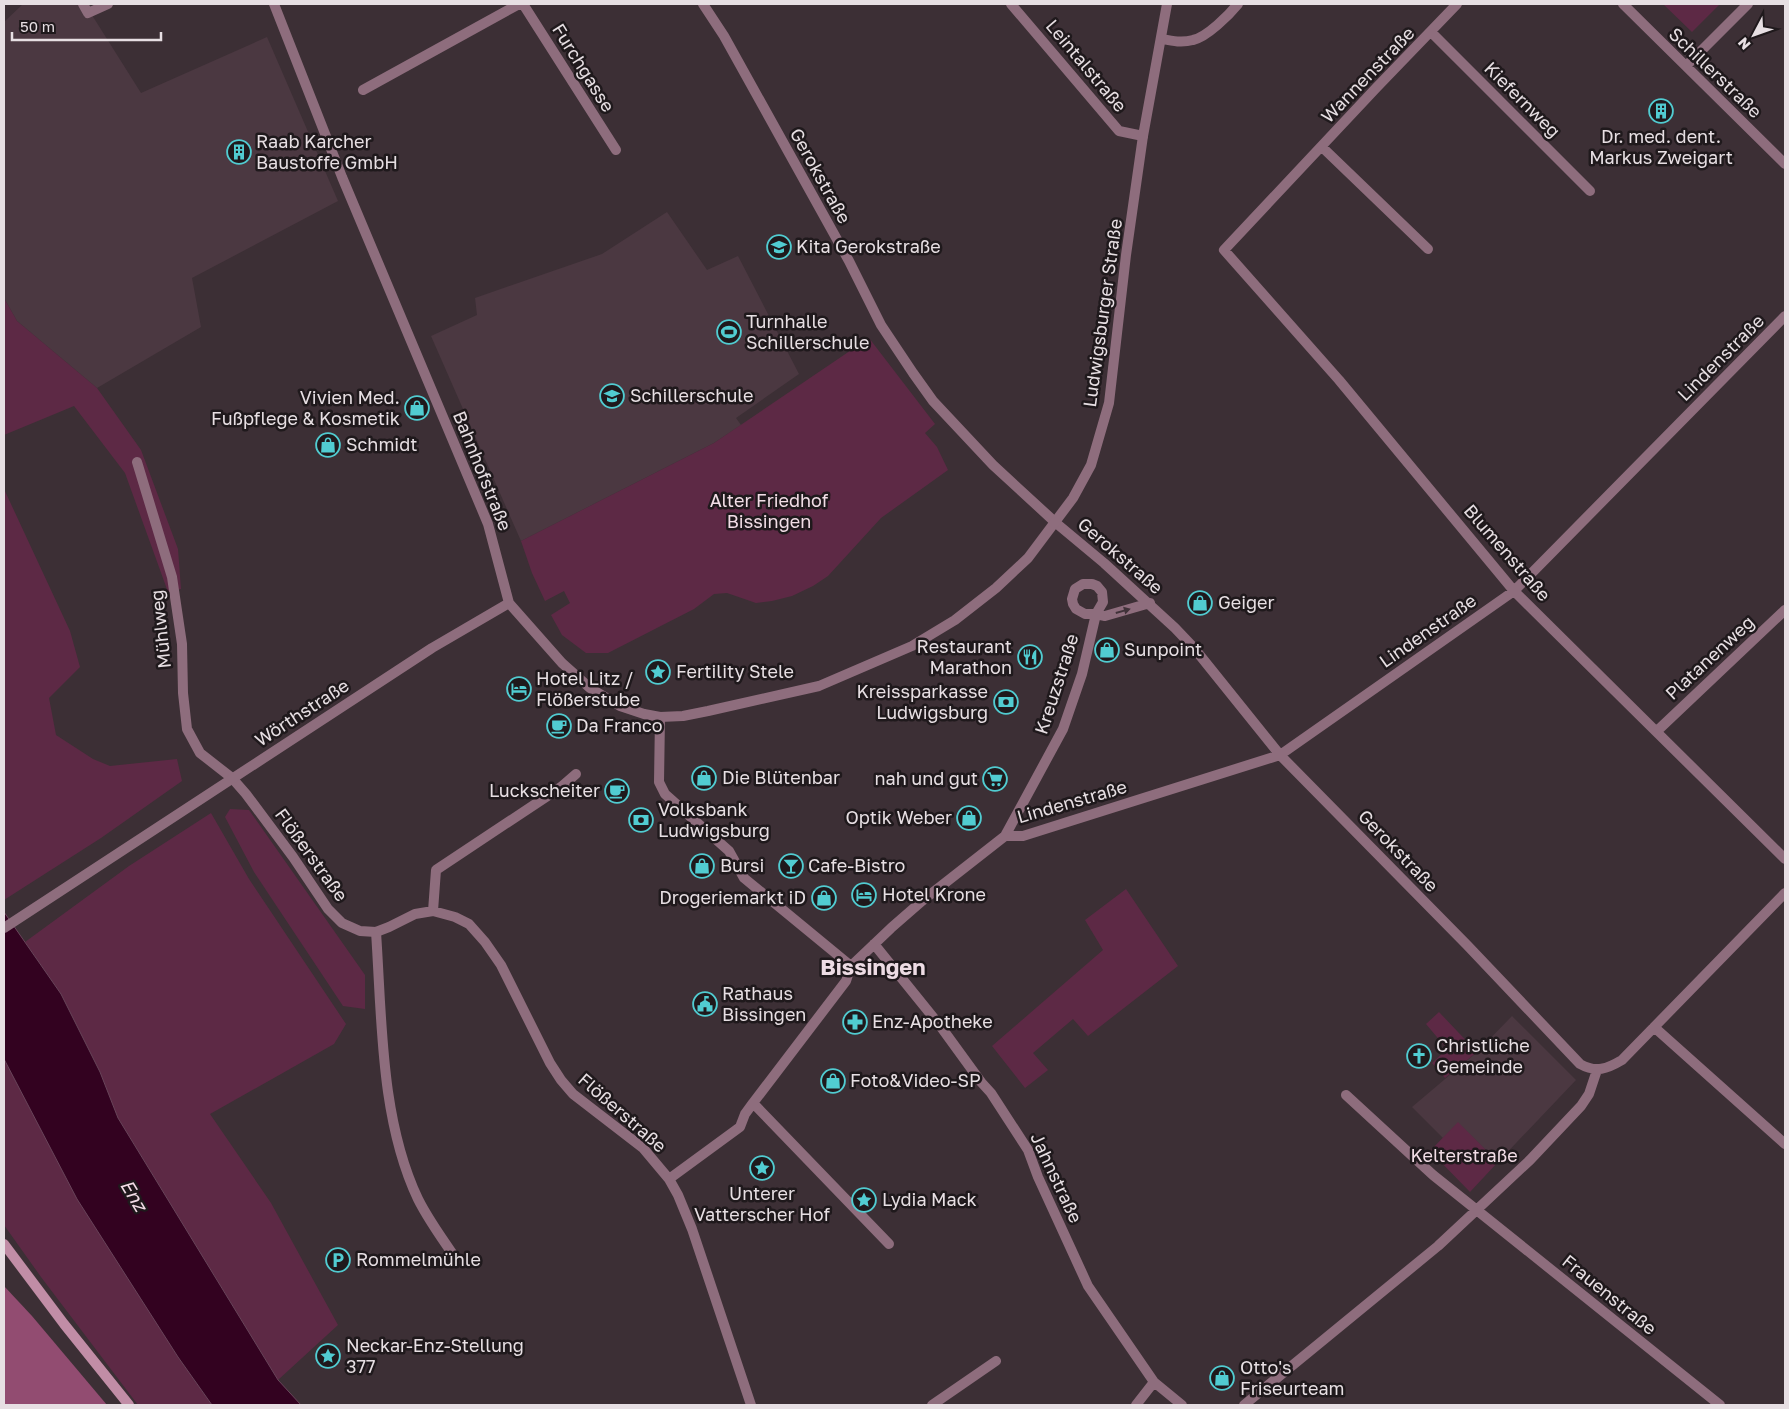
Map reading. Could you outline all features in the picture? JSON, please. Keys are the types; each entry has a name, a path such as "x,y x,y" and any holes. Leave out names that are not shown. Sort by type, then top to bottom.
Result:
{"main road":[{"path":"4,1244 128,1405"}],"street":[{"path":"83,4 88,13 108,4"},
{"name":"Bahnhofstraße","path":"274,4 342,177 488,524 509,603 562,663 590,688 620,706 660,717"},
{"path":"363,90 519,4"},
{"name":"Furchgasse","path":"523,4 616,150"},
{"name":"Gerokstraße","path":"703,4 724,36 849,261 881,325 912,373 933,401 993,464 1056,523 1150,603 1194,648 1280,754 1580,1064 1597,1070"},
{"name":"Leintalstraße","path":"1011,4 1119,131 1144,136"},
{"name":"Ludwigsburger Straße","path":"660,717 683,716 819,686 912,646 955,620 996,588 1028,558 1056,523 1073,498 1091,465 1109,402 1126,255 1167,4"},
{"path":"1161,39 1180,42 1195,40 1228,18 1238,4"},
{"name":"Wannenstraße","path":"1224,250 1457,4"},
{"name":"Schillerstraße","path":"1623,4 1785,164"},
{"path":"1686,66 1748,4"},
{"name":"Kiefernweg","path":"1431,32 1590,191"},
{"name":"Wannenstraße","path":"1322,147 1428,249"},
{"name":"Blumenstraße","path":"1224,250 1339,380 1514,591 1785,859"},
{"name":"Lindenstraße","path":"1005,836 1023,836 1280,754 1514,591 1785,316"},
{"name":"Mühlweg","path":"136,462 172,577 182,644 183,693 187,729 200,753 232,778"},
{"name":"Wörthstraße","path":"4,928 432,648 509,603"},
{"name":"Kreuzstraße","path":"669,1179 740,1127 745,1114 753,1103 846,982 851,966 922,900 1005,836 1063,729 1082,674 1096,614 1106,616 1150,603"},
{"name":"Platanenweg","path":"1657,731 1785,610"},
{"path":"660,717 659,782 665,794 728,851 744,878 851,966"},
{"path":"457,1260 434,1227 418,1198 398,1142 380,1028 376,932 415,914 433,911 436,870 554,792 576,774"},
{"name":"Flößerstraße","path":"232,778 293,857 328,909 342,923 360,931 376,932"},
{"path":"1244,1405 1394,1283 1477,1211 1581,1106 1589,1094 1597,1070 1610,1067 1622,1060 1785,893"},
{"name":"Flößerstraße","path":"433,911 455,917 469,924 485,942 501,965 547,1058 561,1080 573,1094 643,1148 669,1179 692,1229 751,1405"},
{"name":"Jahnstraße","path":"874,944 991,1093 1028,1150 1038,1177 1088,1286 1154,1382 1182,1405"},
{"path":"1654,1027 1785,1144"},
{"name":"Frauenstraße","path":"1346,1095 1433,1175 1720,1405"},
{"path":"753,1103 889,1244"},
{"path":"932,1405 996,1361"},
{"path":"1136,1405 1154,1382"}],"shaded area":[{"path":"23,4 85,4 141,93 267,37 338,201 192,278 201,327 97,388 17,321 4,298 4,22"},
{"name":"Schillerschule","path":"667,212 707,270 738,256 799,374 736,418 741,425 714,443 521,541 431,336 477,315 475,298 602,254"},
{"path":"1512,1016 1576,1080 1498,1162 1458,1123 1443,1138 1412,1107 1477,1052"},
{"path":"4,1286 32,1316 107,1405 4,1405"}],"green space":[{"path":"1663,4 1720,4 1692,32"},
{"path":"4,298 17,321 97,388 141,450 178,549 181,589 168,592 125,473 74,406 4,435"},
{"name":"Alter Friedhof Bissingen","path":"869,338 935,424 925,433 937,447 948,470 881,518 828,576 792,596 756,603 727,593 714,594 694,609 608,653 586,653 562,635 551,615 570,603 564,591 545,601 532,573 521,541 714,443"},
{"path":"4,489 70,631 80,667 49,698 56,735 93,759 110,766 177,759 182,781 101,838 4,900"},
{"path":"230,809 249,810 365,975 365,1009 343,1006 254,872 225,817"},
{"path":"211,813 249,879 346,1024 334,1044 210,1114 271,1203 338,1325 278,1380 118,1118 100,1072 61,994 25,942 129,866"},
{"path":"1126,889 1178,966 1088,1036 1073,1019 1033,1053 1048,1070 1025,1088 992,1046 1103,950 1085,920"},
{"path":"1439,1012 1477,1052 1445,1078 1432,1063 1447,1049 1426,1024"},
{"path":"4,1059 39,1124 178,1357 212,1405 138,1405 4,1225"},
{"name":"Kelterstraße","path":"1458,1122 1498,1162 1470,1192 1430,1151"}],"water":[{"name":"Enz","path":"4,912 61,994 100,1072 118,1118 278,1380 301,1405 212,1405 178,1357 77,1199 4,1059"}],"place":[{"name":"Dr. med. dent. Markus Zweigart","path":"1661,111"},
{"name":"Raab Karcher Baustoffe GmbH","path":"239,152"},
{"name":"Kita Gerokstraße","path":"779,247"},
{"name":"Turnhalle Schillerschule","path":"729,332"},
{"name":"Schillerschule","path":"612,396"},
{"name":"Vivien Med. Fußpflege & Kosmetik","path":"417,408"},
{"name":"Schmidt","path":"328,445"},
{"name":"Geiger","path":"1200,603"},
{"name":"Sunpoint","path":"1107,650"},
{"name":"Restaurant Marathon","path":"1030,657"},
{"name":"Fertility Stele","path":"658,672"},
{"name":"Hotel Litz / Flößerstube","path":"519,689"},
{"name":"Kreissparkasse Ludwigsburg","path":"1006,702"},
{"name":"Da Franco","path":"559,726"},
{"name":"Die Blütenbar","path":"704,778"},
{"name":"nah und gut","path":"995,779"},
{"name":"Luckscheiter","path":"617,791"},
{"name":"Optik Weber","path":"969,818"},
{"name":"Volksbank Ludwigsburg","path":"641,820"},
{"name":"Bursi","path":"702,866"},
{"name":"Cafe-Bistro","path":"791,866"},
{"name":"Hotel Krone","path":"864,895"},
{"name":"Drogeriemarkt iD","path":"824,898"},
{"name":"Rathaus Bissingen","path":"705,1004"},
{"name":"Enz-Apotheke","path":"855,1022"},
{"name":"Christliche Gemeinde","path":"1419,1056"},
{"name":"Foto&Video-SP","path":"833,1081"},
{"name":"Unterer Vatterscher Hof","path":"762,1168"},
{"name":"Lydia Mack","path":"864,1200"},
{"name":"Rommelmühle","path":"338,1260"},
{"name":"Neckar-Enz-Stellung 377","path":"328,1356"},
{"name":"Otto's Friseurteam","path":"1222,1378"}],"district":[{"name":"Bissingen","path":"873,967"}]}
